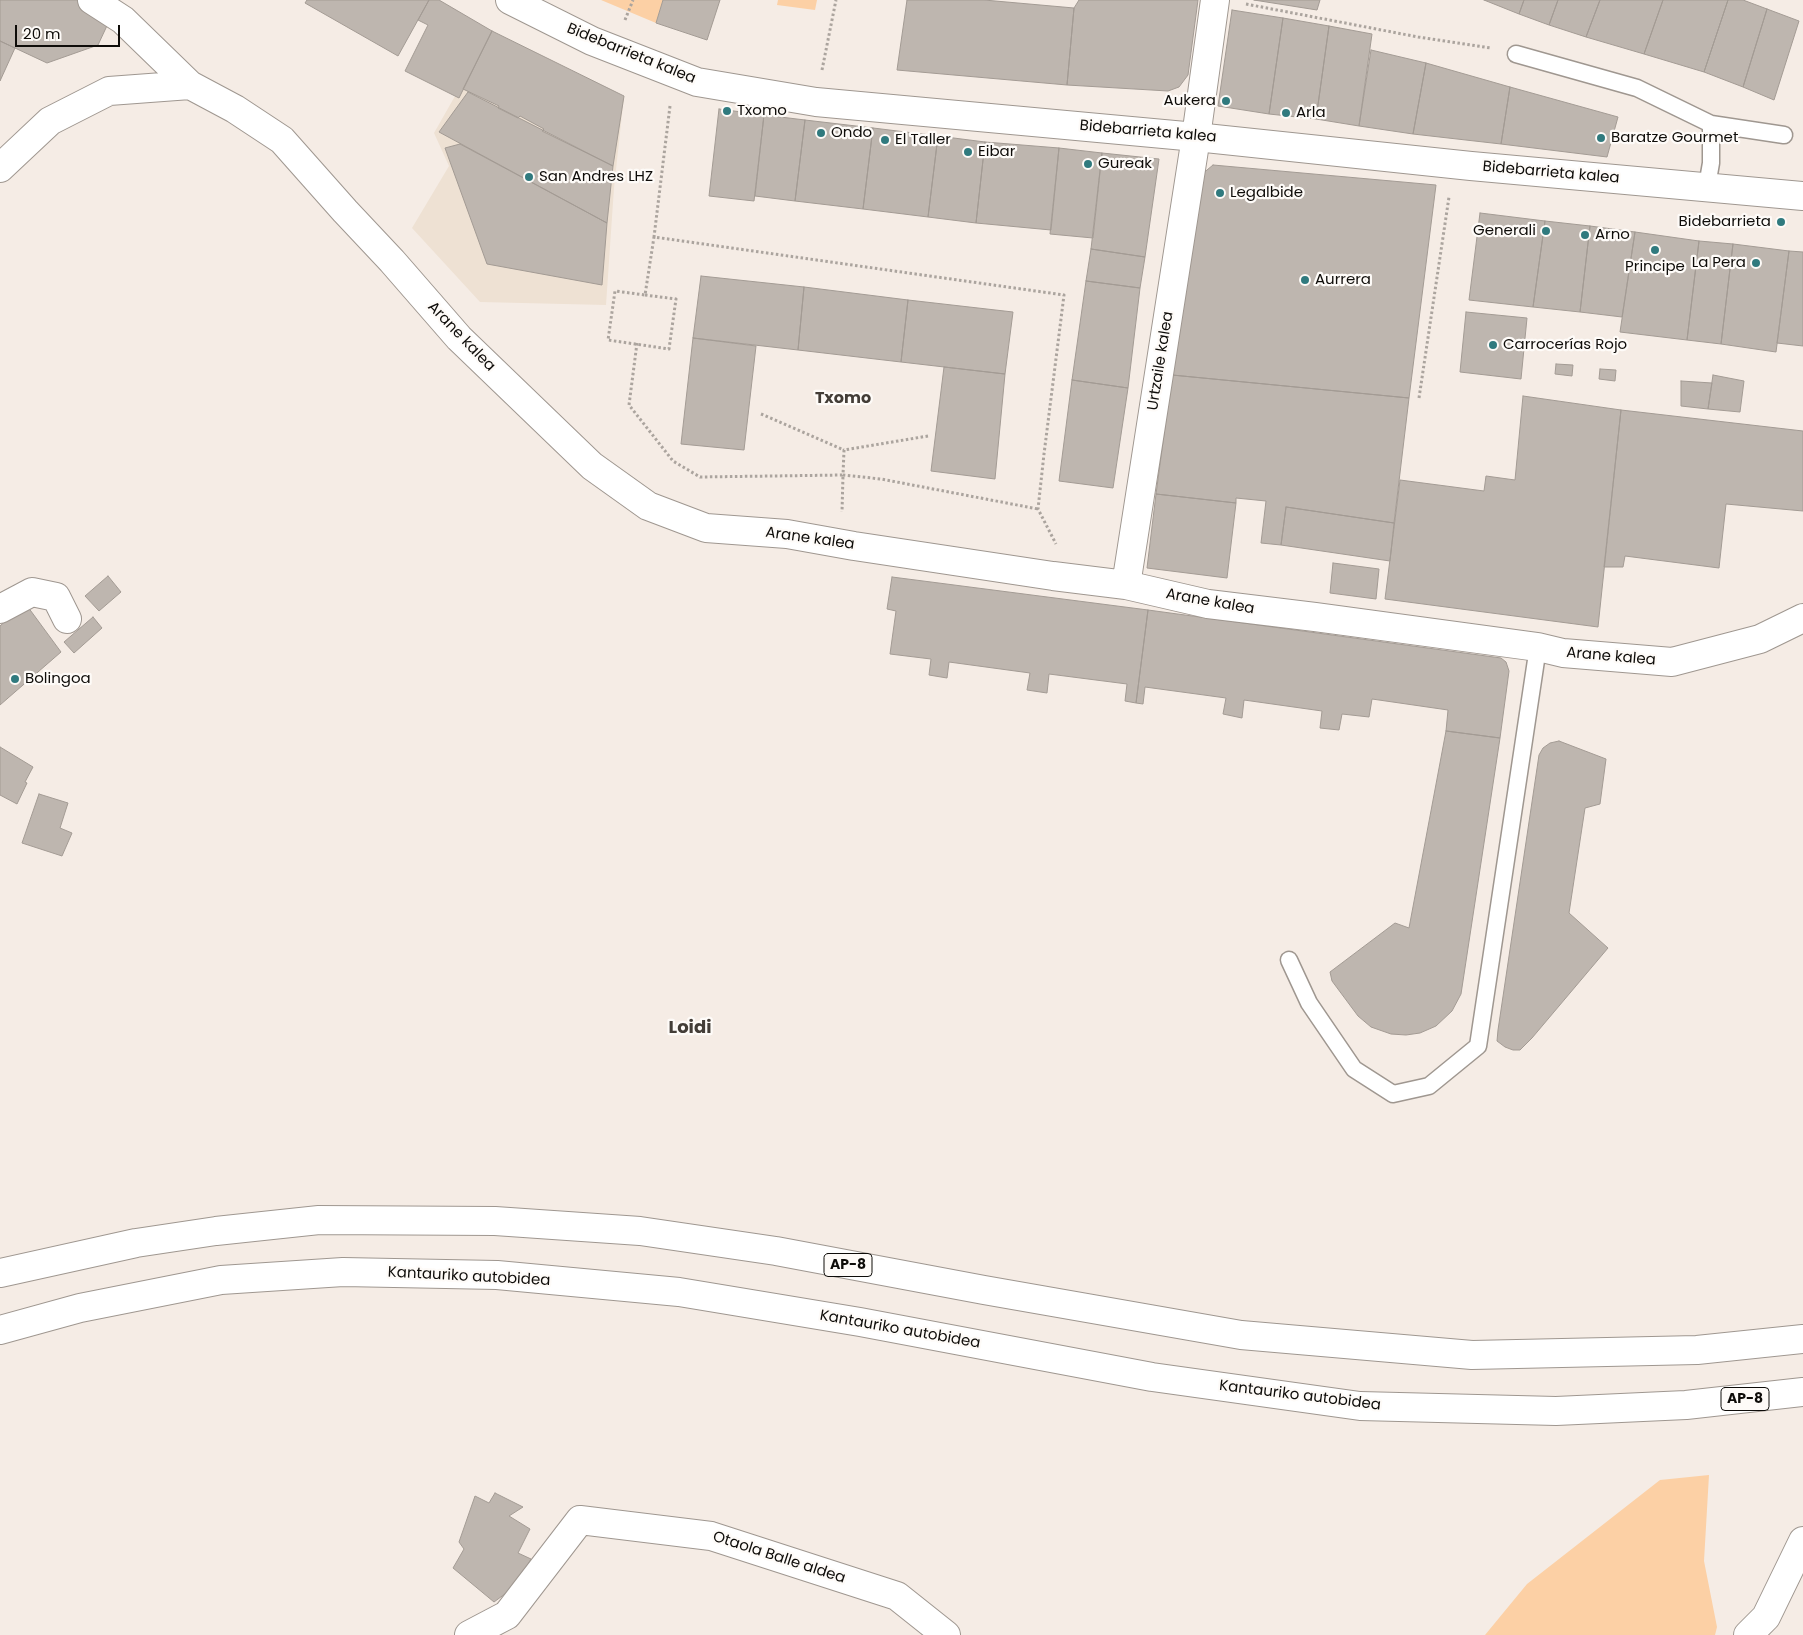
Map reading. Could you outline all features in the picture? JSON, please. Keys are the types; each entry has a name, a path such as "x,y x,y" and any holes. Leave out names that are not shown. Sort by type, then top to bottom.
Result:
{"main road":[{"name":"Arane kalea","path":"92,0 123,20 190,85 235,109 282,140 459,338 592,466 648,506 706,528 787,534 1053,576 1126,585 1208,604 1538,647 1564,653 1672,662 1760,639 1803,618"},
{"name":"Bidebarrieta kalea","path":"510,0 592,41 697,82 816,102 1803,196"},
{"name":"Urtzaile kalea","path":"1126,585 1196,137 1228,2"},
{"path":"0,168 50,121 109,92 190,85"},
{"path":"0,609 32,592 56,597 67,619"},
{"name":"AP-8","path":"0,1273 136,1243 216,1231 319,1220 495,1221 640,1231 776,1251 993,1292 1241,1335 1472,1354 1696,1350 1803,1338"},
{"name":"Kantauriko autobidea","path":"0,1330 80,1308 221,1280 343,1272 497,1274 679,1292 860,1322 1152,1377 1360,1406 1556,1411 1686,1405 1803,1392"},
{"name":"Otaola Balle aldea","path":"468,1635 507,1615 580,1520 712,1536 897,1596 946,1635"},
{"path":"1748,1635 1766,1617 1803,1541"}],"lane":[{"path":"1516,54 1637,88 1711,124 1784,135"},
{"path":"1707,186 1711,163 1711,124"},
{"path":"1288,960 1309,1003 1354,1069 1393,1094 1429,1086 1478,1046 1538,647"}],"path":[{"path":"816,102 836,0"},
{"path":"1228,2 1516,54"},
{"path":"645,295 671,99"},
{"path":"1419,398 1454,164"},
{"path":"637,343 629,405 673,460 700,477 843,475 881,479 1038,509 1064,294 654,237"},
{"path":"615,291 645,295 676,299 669,348 608,340 615,291"},
{"path":"761,414 844,450 928,436"},
{"path":"842,544 844,450"}],"shaded area":[{"path":"601,0 663,0 656,23"},
{"path":"778,0 817,0 815,10 777,5"},
{"name":"San Andres LHZ","path":"492,31 624,96 614,188 606,305 480,302 412,228 449,166 434,133"},
{"path":"1709,1475 1704,1561 1717,1627 1715,1635 1485,1635 1527,1584 1660,1480"}],"building":[{"path":"0,0 119,0 98,45 47,63 0,41"},
{"path":"307,0 429,0 398,56 305,3"},
{"path":"429,0 439,0 492,31 459,98 405,71 428,25 418,20"},
{"path":"663,0 720,0 707,40 656,23"},
{"path":"907,0 984,0 1074,8 1067,85 897,70"},
{"path":"1079,0 1198,0 1188,75 1179,87 1168,91 1067,85 1074,8"},
{"path":"1254,0 1320,0 1317,10"},
{"path":"1484,0 1524,0 1519,14"},
{"path":"1524,0 1558,0 1549,25 1519,14"},
{"path":"1558,0 1600,0 1586,37 1549,25"},
{"path":"1600,0 1663,0 1644,54 1586,37"},
{"path":"1663,0 1728,0 1704,72 1644,54"},
{"path":"1728,0 1743,0 1767,9 1743,87 1704,72"},
{"path":"1767,9 1799,21 1774,100 1743,87"},
{"path":"1232,10 1283,18 1269,114 1218,106"},
{"path":"1283,18 1329,26 1316,119 1269,114"},
{"path":"1329,26 1372,34 1359,126 1316,119"},
{"path":"492,31 624,96 613,166 542,131 544,129 520,116 518,118 498,108 499,106 463,89"},
{"path":"0,41 15,48 0,81"},
{"path":"1371,50 1426,63 1413,134 1359,126"},
{"path":"1426,63 1510,87 1501,144 1413,134"},
{"path":"1510,87 1618,117 1607,157 1501,144"},
{"path":"468,92 613,166 607,223 439,132"},
{"path":"719,109 764,115 754,201 709,196"},
{"path":"764,115 805,120 795,201 755,196"},
{"path":"805,120 873,128 863,209 795,201"},
{"path":"873,128 938,136 928,217 863,209"},
{"path":"938,136 985,142 976,223 928,217"},
{"path":"985,142 1059,148 1051,230 976,223"},
{"path":"460,144 607,223 602,285 487,264 445,148"},
{"path":"1059,148 1102,153 1093,238 1050,234"},
{"path":"1102,153 1159,159 1145,257 1091,249"},
{"name":"Aurrera","path":"1213,165 1436,185 1409,398 1172,375 1201,175"},
{"path":"1480,213 1545,221 1533,307 1469,300"},
{"path":"1545,221 1590,226 1580,312 1533,307"},
{"path":"1590,226 1635,232 1622,317 1580,312"},
{"path":"1635,232 1699,241 1687,340 1620,332"},
{"path":"1699,241 1733,244 1721,344 1687,340"},
{"path":"1733,244 1789,251 1776,352 1721,344"},
{"path":"1091,249 1145,257 1140,288 1086,281"},
{"path":"1789,251 1803,252 1803,346 1777,343"},
{"path":"701,276 804,287 798,350 693,338"},
{"path":"1086,281 1140,288 1128,388 1072,380"},
{"path":"804,287 908,300 901,362 798,350"},
{"path":"908,300 1013,312 1005,374 901,362"},
{"name":"Carrocerías Rojo","path":"1466,312 1527,318 1521,379 1460,372"},
{"path":"693,338 756,346 744,450 681,444"},
{"path":"1556,364 1573,365 1572,376 1555,374"},
{"path":"944,367 1005,374 995,479 931,471"},
{"path":"1600,369 1616,370 1615,381 1599,379"},
{"path":"1172,375 1409,398 1394,523 1286,507 1281,545 1261,543 1266,501 1236,498 1236,503 1156,494"},
{"path":"1713,375 1744,381 1740,412 1708,409"},
{"path":"1072,380 1128,388 1113,488 1059,481"},
{"path":"1681,381 1712,383 1708,409 1681,406"},
{"path":"1523,396 1621,410 1598,627 1385,599 1400,480 1484,491 1486,476 1515,480"},
{"path":"1621,410 1803,431 1803,511 1726,504 1719,568 1625,556 1623,567 1604,567"},
{"path":"1156,494 1236,503 1227,578 1147,568"},
{"path":"1286,507 1394,523 1390,561 1281,545"},
{"path":"1333,563 1379,569 1376,599 1330,593"},
{"path":"108,576 121,592 99,611 85,596"},
{"path":"892,577 1148,610 1136,703 1125,701 1127,684 1049,674 1047,693 1027,690 1030,673 949,662 947,678 929,675 931,659 890,654 896,611 887,609"},
{"name":"Bolingoa","path":"25,603 61,652 0,705 0,626"},
{"path":"1148,610 1501,658 1506,662 1509,671 1500,738 1446,731 1448,710 1372,699 1369,717 1342,714 1339,730 1320,728 1322,711 1244,700 1242,718 1223,714 1226,698 1145,687 1143,704 1136,703"},
{"path":"93,617 102,628 74,653 64,642"},
{"path":"1446,731 1500,738 1461,994 1452,1011 1436,1026 1420,1033 1406,1035 1391,1034 1371,1027 1358,1016 1332,981 1330,972 1395,923 1409,928"},
{"path":"1559,741 1606,759 1600,804 1585,808 1569,913 1608,948 1532,1038 1520,1050 1513,1050 1497,1041 1498,1030 1539,755 1543,748 1550,743"},
{"path":"0,747 33,767 17,804 0,795"},
{"path":"39,794 68,803 60,828 72,833 62,856 22,843"},
{"path":"495,1493 523,1507 509,1516 530,1529 518,1553 531,1559 517,1585 494,1602 453,1568 464,1549 459,1542 475,1496 489,1503"}],"place":[{"name":"Aukera","path":"1226,101"},
{"name":"Txomo","path":"727,111"},
{"name":"Arla","path":"1286,113"},
{"name":"Ondo","path":"821,133"},
{"name":"Baratze Gourmet","path":"1601,138"},
{"name":"El Taller","path":"885,140"},
{"name":"Eibar","path":"968,152"},
{"name":"Gureak","path":"1088,164"},
{"name":"San Andres LHZ","path":"529,177"},
{"name":"Legalbide","path":"1220,193"},
{"name":"Bidebarrieta","path":"1781,222"},
{"name":"Generali","path":"1546,231"},
{"name":"Arno","path":"1585,235"},
{"name":"Principe","path":"1655,250"},
{"name":"La Pera","path":"1756,263"},
{"name":"Aurrera","path":"1305,280"},
{"name":"Carrocerías Rojo","path":"1493,345"},
{"name":"Bolingoa","path":"15,679"}],"district":[{"name":"Txomo","path":"843,399"},
{"name":"Loidi","path":"690,1028"}]}
